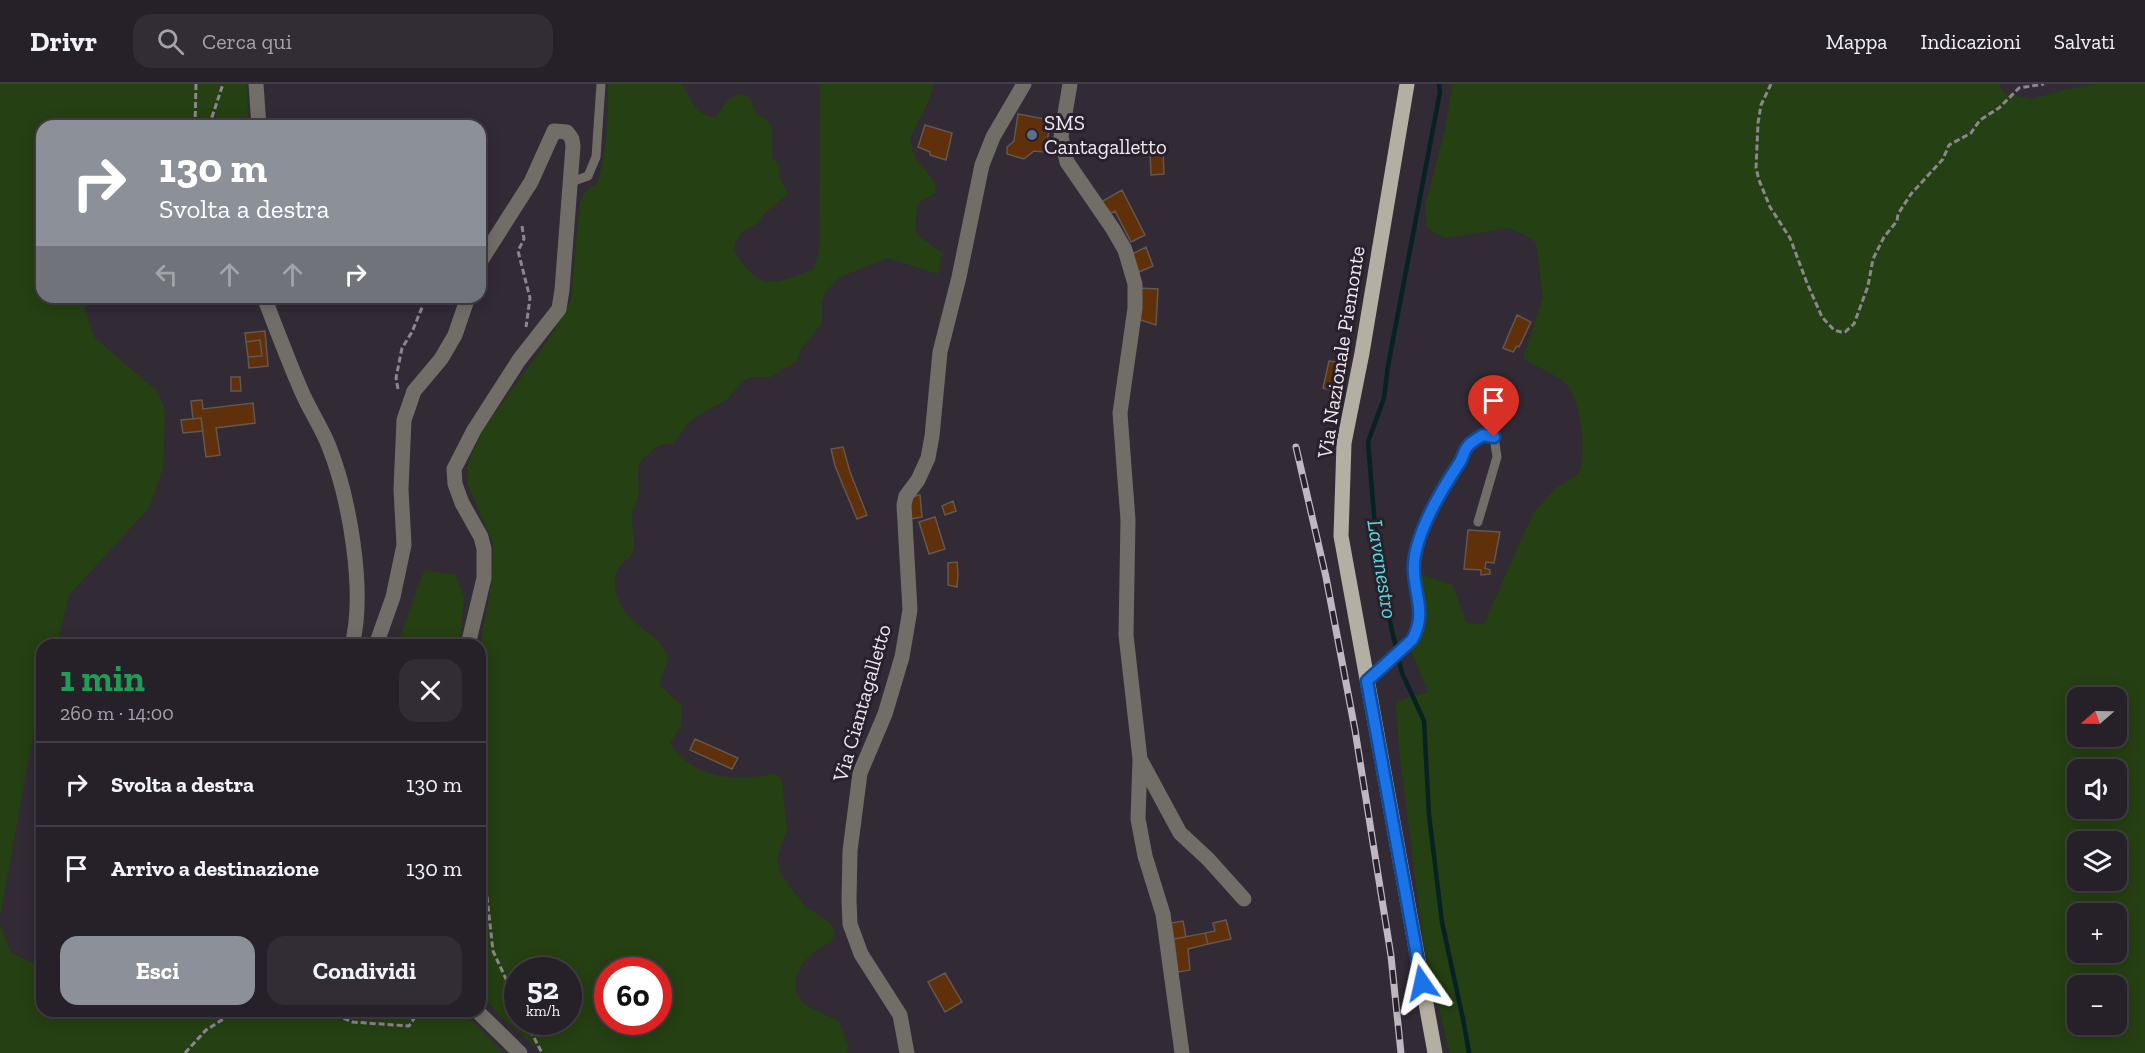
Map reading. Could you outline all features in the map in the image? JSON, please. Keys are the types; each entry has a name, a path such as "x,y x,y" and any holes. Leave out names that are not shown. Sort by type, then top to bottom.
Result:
{"main road":[{"name":"Via Nazionale Piemonte","path":"1407,84 1362,353 1344,443 1341,536 1373,676 1435,1053"}],"street":[{"path":"256,84 259,120"},
{"name":"Via Ciantagalletto","path":"907,1053 900,1015 861,954 850,924 851,842 860,773 885,714 904,645 910,610 904,505 906,496 918,480 928,458 940,352 959,277 982,165 993,137 1024,84"},
{"path":"1070,84 1061,137 1062,148 1074,174 1125,250 1135,284 1135,308 1120,413 1128,520 1126,635 1140,759 1138,819 1145,856 1163,914 1182,1053"},
{"path":"469,639 484,578 484,549 481,537 455,484 454,469 487,408 519,360 559,309 571,182 572,139 567,132 554,131 531,182 486,252"},
{"path":"266,303 301,391 327,442 343,485 351,531 358,597 358,618 353,639"},
{"path":"378,639 393,597 404,545 401,489 404,420 414,391 441,359 455,335 466,303"},
{"path":"1140,759 1180,833 1208,859 1244,899"},
{"path":"483,1017 520,1053"}],"lane":[{"path":"571,182 588,176 596,157 601,84"},
{"path":"1373,676 1412,640 1419,623 1420,606 1414,573 1414,557 1420,538 1447,481 1468,445 1483,435 1494,437 1497,457 1478,522"}],"path":[{"path":"195,120 196,84"},
{"path":"211,120 223,84"},
{"path":"1771,84 1761,105 1758,123 1756,168 1759,180 1770,207 1790,238 1822,317 1834,330 1842,332 1854,324 1868,286 1872,263 1884,237 1897,221 1898,214 1911,194 1943,159 1948,145 1971,133 1980,120 1999,108 2019,87 2044,84"},
{"path":"519,199 524,239 518,251 530,298 526,326 534,341"},
{"path":"404,420 396,378 402,348 418,319 423,304"},
{"path":"486,884 494,951 504,974"},
{"path":"184,1053 206,1030 227,1017"},
{"path":"341,1017 352,1022 409,1026 415,1017"},
{"path":"533,1035 542,1053"}],"green space":[{"path":"0,84 247,84 248,120 36,120 36,303 88,303 85,309 94,337 157,391 165,409 163,469 149,508 69,595 58,639 36,639 36,719 0,918"},
{"path":"608,84 682,84 699,110 716,117 728,100 738,94 748,96 757,114 766,119 772,128 772,158 780,165 779,175 788,194 764,214 758,223 741,233 735,243 734,252 744,265 761,280 769,282 788,279 814,269 819,249 820,84 934,84 927,105 910,138 915,158 935,182 936,193 918,203 915,225 917,235 943,253 938,274 888,258 840,277 825,293 822,302 822,323 800,351 797,361 771,377 751,377 742,381 728,399 691,420 673,444 661,445 646,456 639,465 639,493 632,515 634,547 632,553 618,569 615,582 620,604 635,622 664,648 667,655 667,663 660,685 682,706 681,727 670,743 679,755 703,771 717,775 746,778 774,773 782,779 787,830 777,859 780,873 805,906 830,923 835,933 831,943 815,951 802,966 797,974 796,992 809,1007 839,1021 849,1050 847,1053 542,1053 522,1035 582,1035 582,957 504,957 504,1019 486,999 486,639 481,639 492,580 493,542 467,483 467,471 469,460 483,429 549,339 571,300 581,199 589,188 597,184 603,160"},
{"path":"1452,84 2000,84 2002,91 2007,94 2032,99 2095,84 2145,84 2145,1053 1450,1053 1424,946 1399,751 1397,701 1428,692 1411,650 1415,587 1420,574 1453,585 1466,623 1484,624 1533,513 1557,487 1579,473 1582,441 1576,404 1568,385 1523,359 1543,297 1536,243 1510,228 1445,238 1427,228 1425,206 1445,129"},
{"path":"424,570 456,575 464,598 461,639 399,639"},
{"path":"0,924 11,953 36,964 36,1017 468,1017 504,1053 0,1053"}],"building":[{"name":"SMS Cantagalletto","path":"1018,114 1051,120 1045,152 1034,151 1024,159 1007,154 1007,147 1014,141"},
{"path":"925,125 952,133 946,160 930,155 930,152 918,147"},
{"path":"1150,151 1163,151 1164,174 1151,175"},
{"path":"1122,190 1145,235 1131,242 1115,211 1109,214 1101,202"},
{"path":"1146,247 1153,266 1139,272 1132,254"},
{"path":"1139,288 1158,289 1156,325 1138,319"},
{"path":"1517,315 1531,322 1519,347 1517,346 1513,352 1503,348"},
{"path":"265,331 268,366 249,368 248,357 262,356 260,340 246,342 245,333"},
{"path":"260,340 262,356 248,357 246,342"},
{"path":"1329,361 1343,363 1337,392 1323,388"},
{"path":"231,377 240,377 241,391 231,391"},
{"path":"202,400 203,409 253,403 255,423 216,428 220,455 206,457 201,418 193,419 191,401"},
{"path":"201,418 203,431 183,433 181,420"},
{"path":"843,447 867,515 857,519 835,466 831,449"},
{"path":"920,495 922,517 911,519 909,497"},
{"path":"953,501 956,511 945,515 942,506"},
{"path":"935,517 945,549 929,554 919,522"},
{"path":"1468,530 1500,532 1494,563 1486,562 1485,568 1490,570 1490,574 1481,575 1481,570 1464,569"},
{"path":"957,562 957,587 948,585 948,563"},
{"path":"695,739 738,758 732,769 690,750"},
{"path":"1226,920 1231,939 1208,944 1205,933 1215,931 1213,923"},
{"path":"1183,921 1186,937 1174,939 1171,923"},
{"path":"1205,933 1208,944 1188,949 1190,970 1178,972 1174,939"},
{"path":"945,973 962,1002 945,1012 928,982"}],"waterway":[{"name":"Lavanestro","path":"1439,84 1440,92 1388,366 1384,398 1368,442 1379,575 1402,673 1424,721 1429,815 1442,922 1469,1053"}],"railway":[{"path":"1296,447 1326,577 1355,730 1391,956 1401,1053"}],"place":[{"name":"SMS Cantagalletto","path":"1032,135"}],"route":[{"path":"1422,983 1367,681 1412,640 1417,632 1420,606 1414,573 1414,557 1420,538 1435,504 1468,445 1483,435 1494,437"}]}
